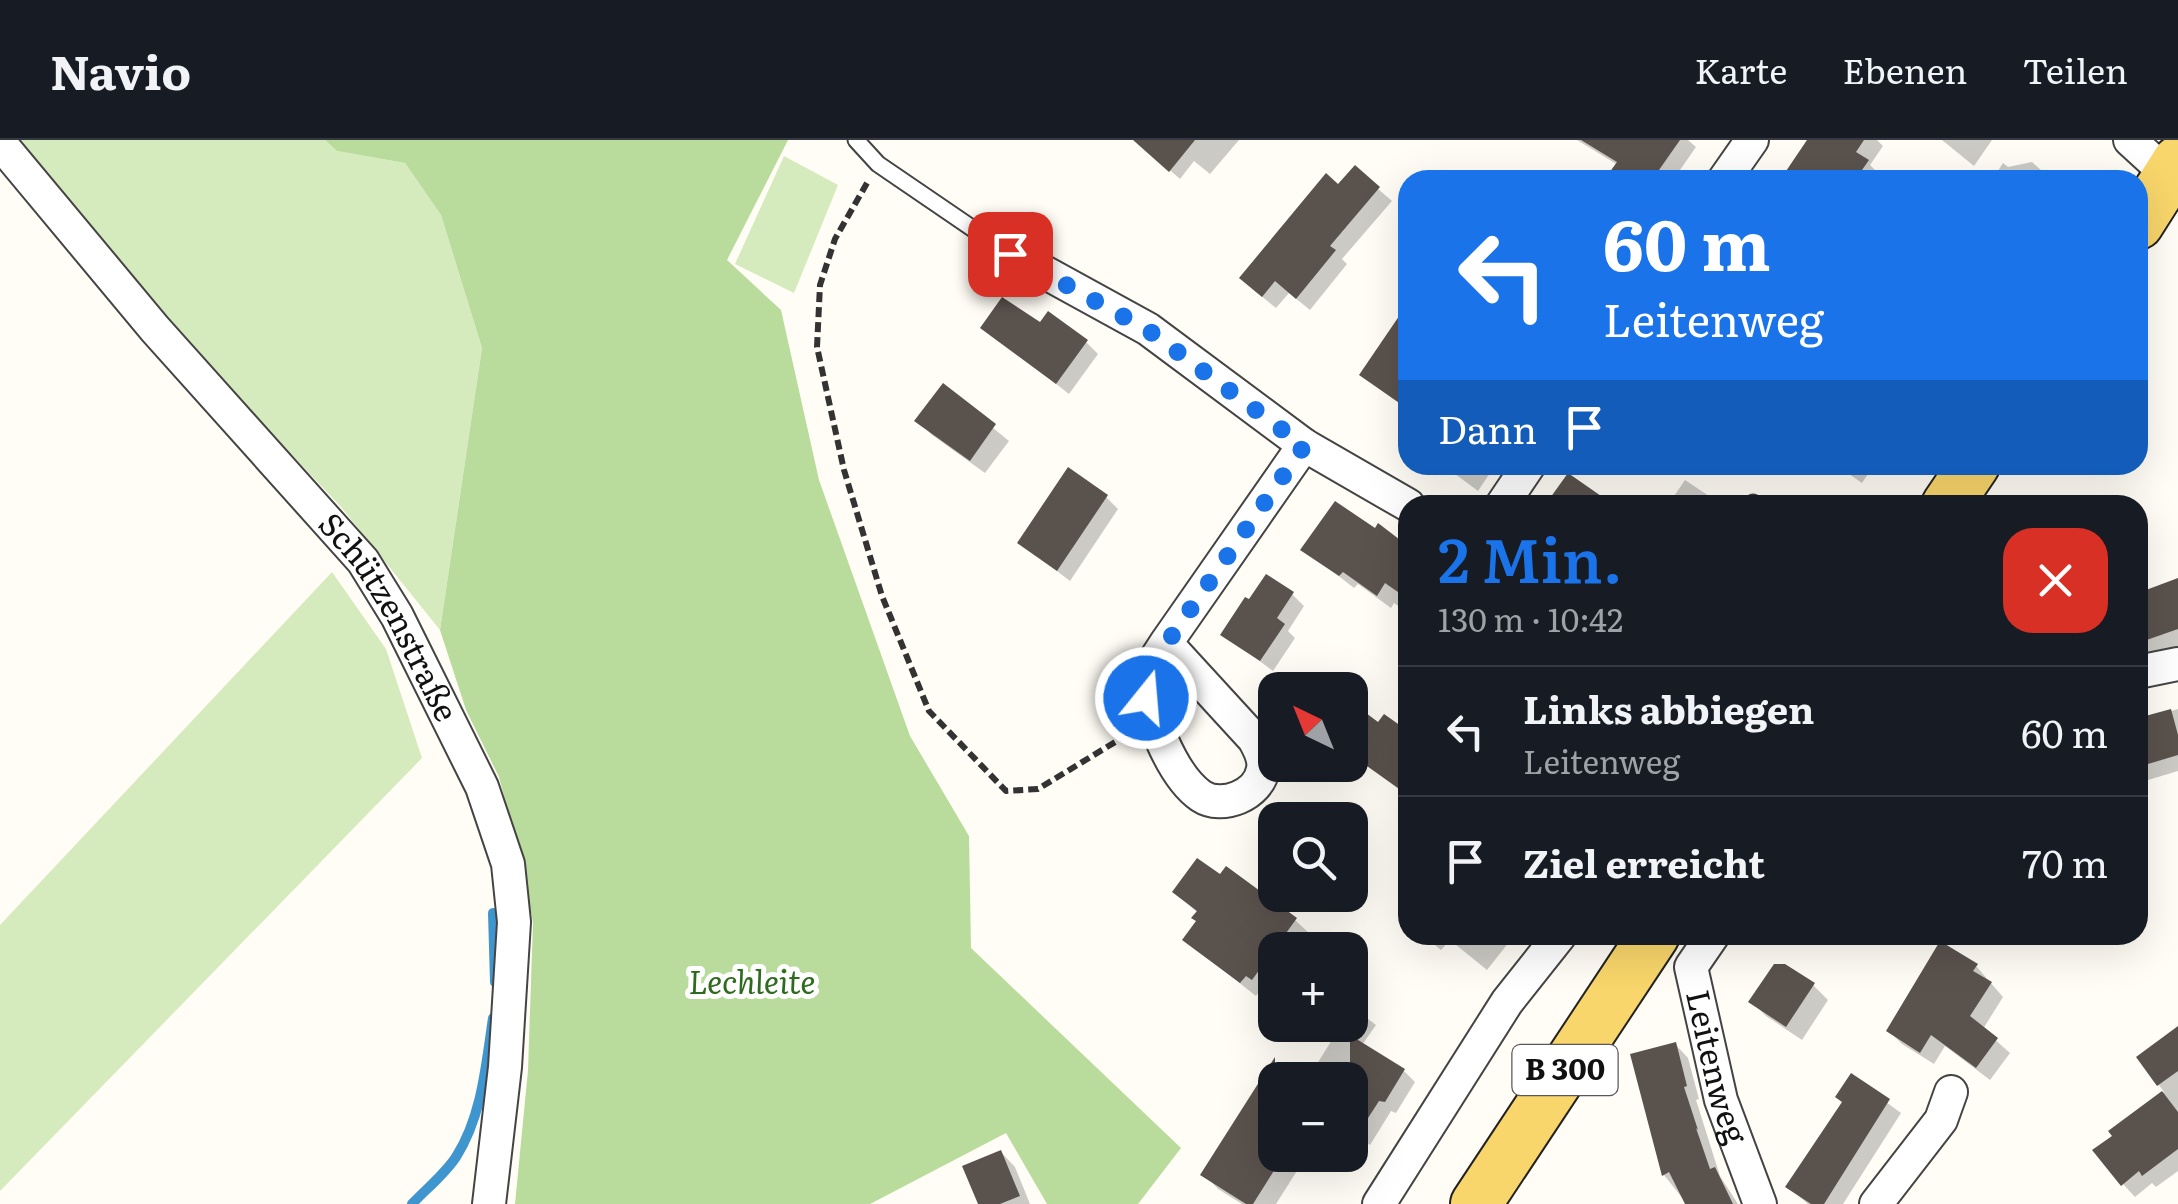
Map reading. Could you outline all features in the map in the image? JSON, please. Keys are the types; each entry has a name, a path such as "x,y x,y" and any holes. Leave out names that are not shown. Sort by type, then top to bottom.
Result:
{"main road":[{"path":"2148,210 2175,174"},
{"name":"B 300","path":"1476,1204 1647,945"}],"street":[{"path":"1731,170 1752,140"},
{"path":"2130,140 2175,174"},
{"name":"Schützenstraße","path":"0,143 156,328 362,561 398,616 482,787 508,864 514,922 505,1067 489,1204"},
{"path":"1004,250 1148,330 1304,446 1398,499"},
{"path":"1166,643 1254,739 1263,758 1259,780 1230,801 1216,802 1200,796 1176,765 1153,720 1144,676 1166,643 1304,446"},
{"path":"2148,670 2178,664"},
{"path":"1379,1204 1507,1002 1552,945"},
{"name":"Leitenweg","path":"1705,945 1691,967 1720,1100 1760,1204"},
{"path":"1876,1204 1942,1120 1951,1092"}],"lane":[{"path":"856,140 878,164 1004,250"}],"path":[{"path":"878,164 835,240 820,284 818,346 844,470 882,596 928,712 1006,791 1038,789 1153,720"}],"green space":[{"path":"9,140 325,140 337,151 405,163 441,215 482,348 440,630 341,507 166,321"},
{"name":"Lechleite","path":"325,140 788,140 727,260 781,310 819,480 910,736 969,836 971,948 1181,1148 1138,1204 1047,1204 1006,1133 870,1204 515,1204 528,1070 533,923 499,777 466,710 440,630 482,348 441,215 405,163 337,151"},
{"path":"784,156 838,185 794,293 735,264"},
{"path":"332,572 386,649 422,758 0,1191 0,925"}],"building":[{"path":"1133,140 1195,140 1169,172"},
{"path":"1581,140 1680,140 1659,170 1611,170 1617,162"},
{"path":"1807,140 1864,140 1856,152 1869,160 1862,170 1787,170"},
{"path":"1355,165 1380,187 1330,246 1336,250 1296,299 1275,281 1262,297 1239,278 1326,173 1338,184"},
{"path":"1002,297 1040,322 1048,311 1088,340 1056,384 980,328"},
{"path":"1398,318 1398,402 1359,375"},
{"path":"943,383 996,424 970,461 914,421"},
{"path":"1068,467 1108,495 1057,571 1017,543"},
{"path":"1567,475 1571,475 1600,495 1552,495"},
{"path":"1335,501 1398,538 1398,592 1385,583 1377,596 1343,572 1339,576 1300,550"},
{"path":"1266,574 1294,592 1277,618 1285,624 1260,661 1220,635"},
{"path":"2178,578 2178,629 2148,640 2148,589"},
{"path":"2171,709 2178,735 2178,755 2148,764 2148,715"},
{"path":"1368,714 1378,722 1384,714 1398,724 1398,788 1368,767"},
{"path":"1197,858 1220,874 1226,866 1258,889 1258,912 1289,912 1297,918 1287,932 1258,932 1258,972 1252,980 1246,976 1240,983 1182,940 1196,921 1191,918 1197,911 1172,892"},
{"path":"1938,945 1947,945 1978,964 1973,971 1992,982 1970,1016 1998,1038 1976,1068 1931,1035 1920,1053 1886,1031"},
{"path":"1774,964 1785,964 1815,983 1786,1027 1748,1002"},
{"path":"2178,1026 2178,1071 2157,1086 2136,1057"},
{"path":"1350,1042 1361,1042 1405,1069 1385,1102 1379,1101 1368,1118 1368,1062 1350,1062"},
{"path":"1676,1042 1687,1086 1684,1087 1710,1169 1715,1167 1733,1204 1685,1204 1669,1172 1662,1176 1630,1054"},
{"path":"1851,1073 1890,1099 1824,1204 1811,1204 1785,1187 1842,1102 1835,1097"},
{"path":"1258,1084 1258,1172 1273,1172 1253,1204 1246,1204 1200,1175"},
{"path":"2162,1091 2178,1112 2178,1149 2142,1176 2139,1171 2121,1186 2092,1150 2112,1136 2108,1131"},
{"path":"1001,1150 1020,1196 1000,1204 978,1204 962,1166"}],"waterway":[{"path":"493,913 495,982"},
{"path":"412,1204 456,1157 472,1125 482,1090 493,1018"}],"route":[{"path":"1010,254 1148,330 1304,446 1144,676 1146,698"}]}
